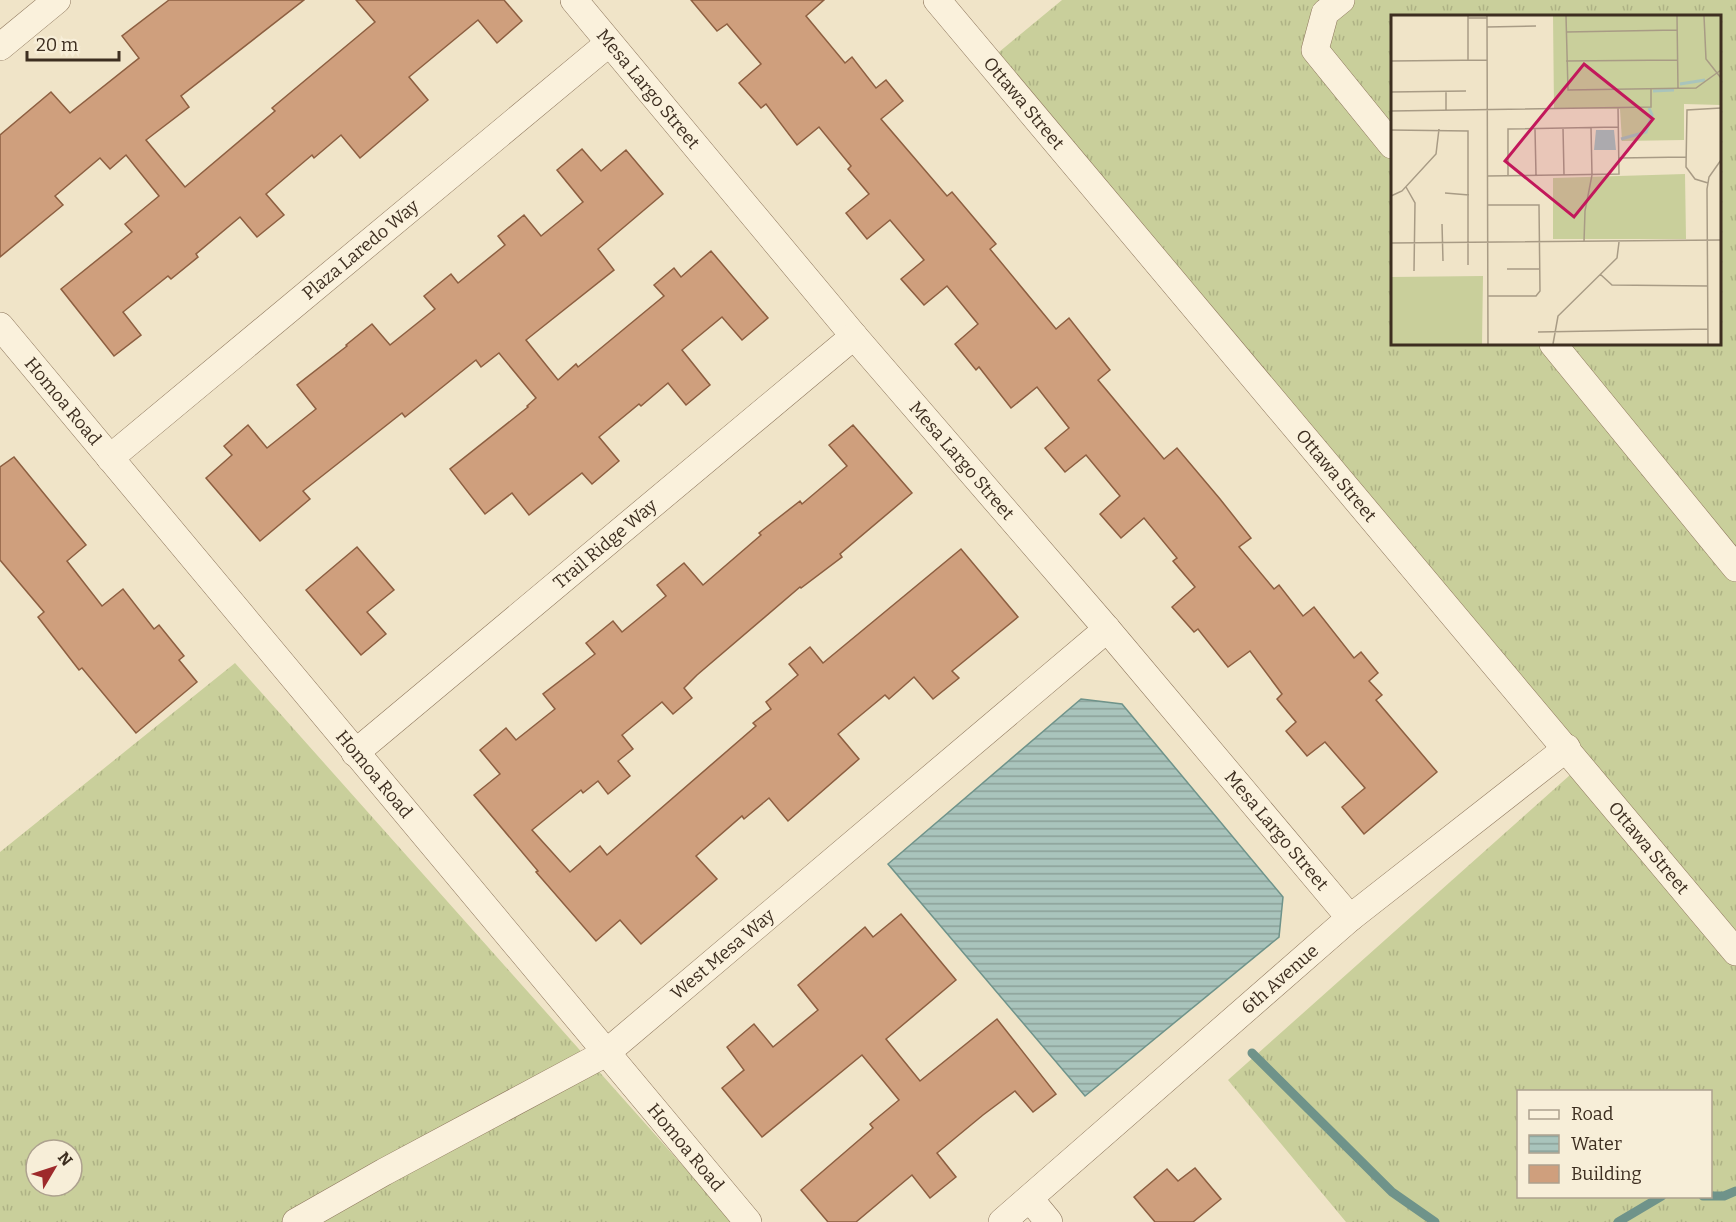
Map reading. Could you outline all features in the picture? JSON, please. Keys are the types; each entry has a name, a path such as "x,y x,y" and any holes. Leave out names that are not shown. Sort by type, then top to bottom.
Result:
{"street":[{"path":"0,47 57,0"},
{"name":"Mesa Largo Street","path":"574,0 854,336 1107,629 1350,918"},
{"name":"Ottawa Street","path":"937,0 1736,952"},
{"path":"1341,0 1325,13 1315,50 1391,144"},
{"name":"Plaza Laredo Way","path":"110,458 609,43"},
{"name":"Homoa Road","path":"0,326 748,1222"},
{"name":"Trail Ridge Way","path":"355,753 854,336"},
{"path":"1554,345 1736,568"},
{"name":"West Mesa Way","path":"296,1222 606,1053 1107,629"},
{"name":"6th Avenue","path":"1002,1222 1350,918 1567,748"},
{"path":"1030,1199 1049,1222"}],"green space":[{"path":"1062,0 1736,0 1736,1222 1346,1222 1228,1080 1570,775 987,62"},
{"path":"235,663 733,1222 0,1222 0,852"}],"water":[{"path":"1081,699 1122,704 1283,897 1279,937 1085,1096 888,864"}],"building":[{"path":"169,0 304,0 181,96 189,107 146,140 185,187 275,111 272,108 375,22 356,0 504,0 522,21 497,43 478,20 409,77 428,100 360,158 341,135 314,158 312,155 266,194 284,215 257,237 240,217 196,254 198,257 171,279 168,276 123,312 141,335 114,356 61,289 132,232 125,224 159,196 126,155 110,169 100,158 55,196 63,205 0,257 0,135 51,92 70,113 139,58 122,36"},
{"path":"691,0 824,0 806,16 845,63 852,57 876,88 886,80 903,101 881,119 947,196 952,192 996,244 990,249 1056,329 1069,318 1110,370 1098,380 1164,459 1177,448 1220,499 1251,538 1239,547 1274,589 1279,585 1303,616 1314,607 1354,658 1361,652 1378,673 1369,681 1382,695 1376,700 1437,772 1364,834 1342,807 1365,788 1325,742 1307,756 1286,731 1296,722 1277,699 1282,694 1250,651 1228,667 1198,629 1194,632 1172,607 1195,587 1173,561 1177,558 1144,518 1121,538 1100,514 1120,496 1086,455 1065,472 1045,448 1069,428 1037,387 1011,408 979,367 976,370 955,344 978,324 947,286 924,305 901,279 924,260 890,220 867,239 846,213 869,194 848,169 851,166 819,127 797,145 766,104 761,108 739,83 761,64 727,24 717,31"},
{"path":"582,149 601,171 626,150 663,194 598,249 614,270 526,340 558,380 576,364 578,367 664,296 654,285 674,268 681,277 711,251 768,318 742,340 722,317 682,350 710,385 686,405 668,383 599,437 619,461 592,484 582,473 529,515 512,493 485,514 450,469 528,407 536,398 499,353 481,367 476,360 405,417 402,413 303,491 310,499 260,541 206,478 232,455 224,446 248,425 267,448 316,409 297,385 372,324 390,345 435,309 424,296 451,274 458,283 505,245 498,236 524,215 541,236 583,202 557,170"},
{"path":"853,425 912,493 840,554 842,557 800,587 697,675 684,688 692,698 673,714 662,702 622,735 633,749 618,761 630,776 608,794 598,781 583,793 581,790 532,830 570,872 600,846 607,855 756,726 753,723 771,709 766,702 798,675 789,664 810,647 823,663 961,549 1018,617 952,671 959,678 933,699 914,677 889,699 885,695 838,734 859,759 788,821 769,798 744,819 742,816 696,856 717,879 641,944 620,920 596,941 474,795 500,774 480,750 506,728 516,740 555,709 543,694 595,654 586,643 613,621 622,632 666,596 657,585 684,563 703,585 761,535 759,533 800,501 802,504 847,466 829,445"},
{"path":"14,457 86,545 67,561 102,606 123,589 154,629 159,625 184,656 179,660 197,682 136,733 82,668 79,670 38,617 44,612 0,560 0,467"},
{"path":"357,547 394,590 367,612 386,634 361,655 306,590"},
{"path":"901,914 956,980 886,1039 920,1081 997,1019 1056,1094 1033,1112 1015,1091 983,1115 937,1153 956,1177 930,1198 912,1175 856,1222 828,1222 801,1190 873,1128 870,1124 899,1100 862,1055 762,1137 722,1088 744,1070 727,1047 754,1024 773,1047 818,1010 798,985 865,927 873,937"},
{"path":"1195,1168 1221,1199 1193,1222 1155,1222 1134,1197 1167,1169 1178,1181"}],"waterway":[{"path":"1252,1053 1392,1192 1435,1222"},
{"path":"1712,1196 1724,1196 1736,1191"},
{"path":"1618,1222 1659,1198"}]}
